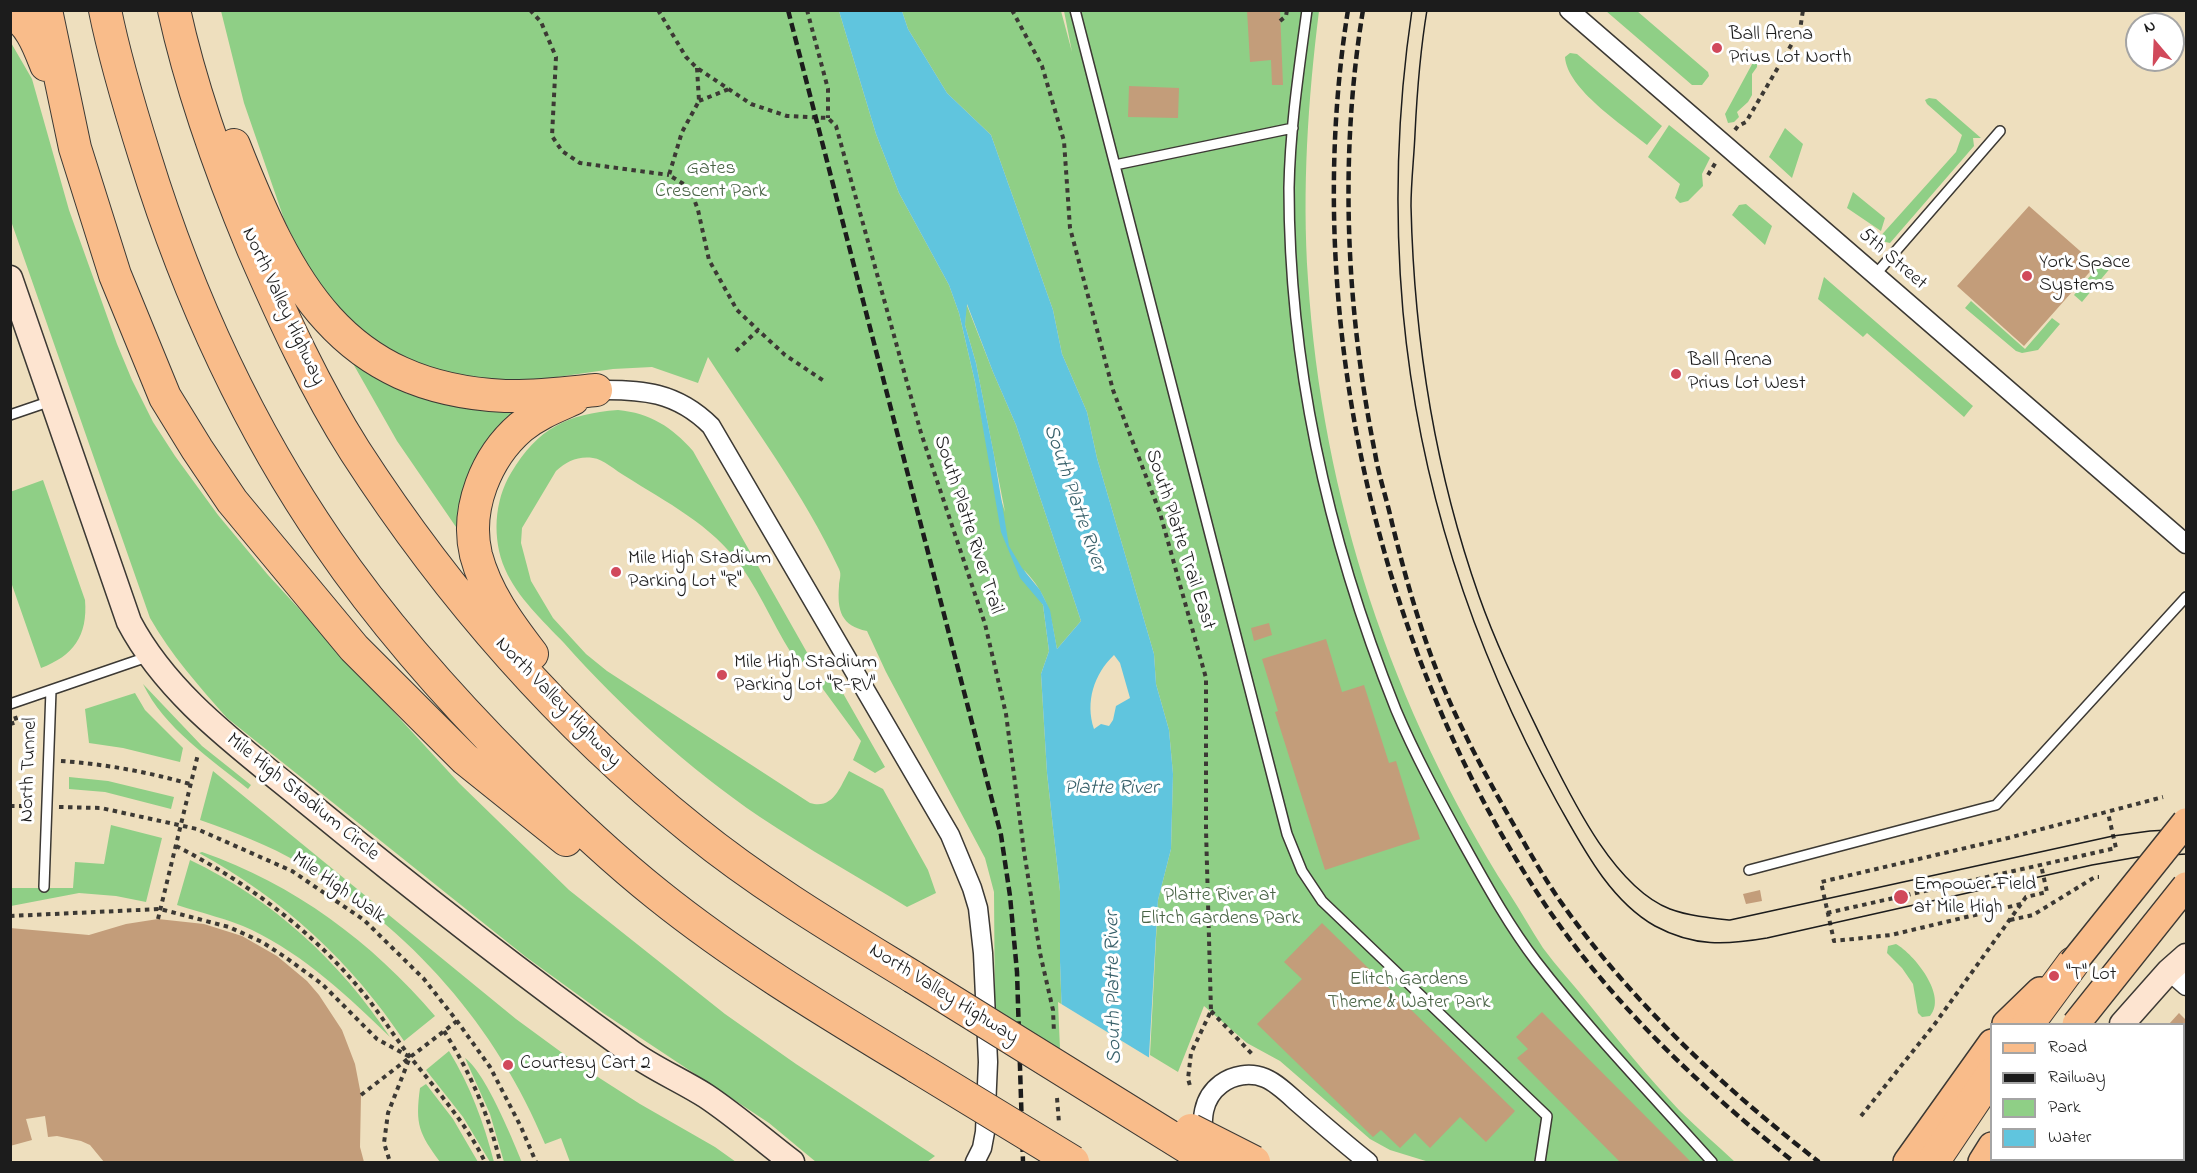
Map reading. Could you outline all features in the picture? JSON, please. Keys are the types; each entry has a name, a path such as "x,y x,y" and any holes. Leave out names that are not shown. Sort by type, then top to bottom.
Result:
{"highway":[{"path":"46,10 81,169"},
{"path":"105,10 127,98 149,171 192,290 239,391 278,463 328,543 373,604 428,672 491,740 604,850 659,896 804,999 1073,1162"},
{"name":"North Valley Highway","path":"174,10 201,106 234,203 296,342 354,450 434,564 483,627 537,688 636,783 693,830 793,903 913,977 1046,1043 1211,1162"},
{"path":"184,10 207,76 272,234 305,292 343,336 382,363 415,379 442,387 505,396 596,390"},
{"path":"10,13 16,15 28,28 39,47 115,276 165,397 232,501 354,648 465,759 591,861 705,930"},
{"path":"596,390 538,415 521,427 495,456 477,498 474,524 476,554 491,595 510,626 533,656 693,830"},
{"path":"2029,1023 2073,963"},
{"path":"1046,1043 1254,1162"},
{"path":"1933,1162 1990,1077"}],"main road":[{"path":"2007,1023 2073,963 2187,822"},
{"path":"2077,1023 2187,886"},
{"path":"1907,1162 1990,1046"},
{"path":"1982,1162 1990,1149"}],"street":[{"name":"5th Street","path":"1569,10 2187,544"},
{"name":"Mile High Stadium Circle","path":"10,278 129,621 150,656 186,698 217,727 373,857 612,1039 706,1096 792,1162"},
{"path":"596,390 626,389 650,392 673,399 694,411 711,426 950,835 978,908 983,953 988,1062 985,1132 982,1148 975,1162"},
{"path":"2123,1023 2181,971 2187,938"},
{"path":"1205,1162 1202,1115 1208,1098 1227,1080 1239,1076 1261,1077 1281,1089 1368,1162"}],"lane":[{"path":"1076,10 1287,834 1302,871 1322,901 1547,1116 1540,1162"},
{"path":"1307,10 1293,128 1289,188 1293,271 1313,438 1358,607 1397,712 1433,788 1499,908 1535,960 1588,1024 1712,1162"},
{"path":"1115,165 1293,128"},
{"path":"1875,275 2000,131"},
{"path":"10,415 52,400"},
{"path":"1749,870 1996,805 2187,597"},
{"path":"10,704 150,656"},
{"name":"North Tunnel","path":"44,887 51,690"}],"path":[{"path":"530,10 541,22 556,57 552,136 562,151 580,163 669,175 690,188 698,210 709,260 737,310 785,355 824,381"},
{"path":"658,10 686,57 697,68 751,104 787,116 828,118 828,89 807,10"},
{"name":"South Platte Trail East","path":"1012,10 1042,66 1065,141 1070,228 1110,380 1160,513 1206,678 1206,830 1211,1011 1191,1053 1188,1079 1191,1092"},
{"path":"1280,21 1286,16 1287,10"},
{"path":"1708,175 1738,126 1746,122 1800,30 1803,10"},
{"path":"669,175 682,132 699,100 697,68"},
{"path":"699,100 729,89"},
{"name":"South Platte River Trail","path":"828,118 836,126 921,433 985,624 1008,726 1040,953 1053,1010 1046,1043"},
{"path":"736,351 758,330"},
{"path":"10,724 17,722"},
{"path":"158,919 198,754"},
{"path":"49,760 103,765 190,784"},
{"path":"2021,904 1891,935 1834,941 1821,882 2108,813 2163,797"},
{"name":"Mile High Walk","path":"10,806 101,808 180,825 197,830 292,871 364,921 424,979 490,1067 536,1162"},
{"path":"1827,913 2116,848 2108,813"},
{"path":"176,846 204,860 242,884 306,933 360,988 410,1057 448,1101 485,1162"},
{"path":"1861,1116 1934,1025 2026,897 2047,892 2041,865"},
{"path":"2010,920 2033,915 2095,877 2099,877"},
{"path":"10,916 160,909 229,927 262,942 322,984 377,1039 410,1057"},
{"path":"1211,1011 1258,1060 1261,1077"},
{"path":"361,1095 457,1021"},
{"path":"444,1031 476,1088 494,1136 500,1162"},
{"path":"390,1162 384,1143 388,1113 410,1057"},
{"path":"1057,1092 1059,1127"}],"green space":[{"name":"Gates Crescent Park","path":"221,11 839,11 876,134 899,193 949,285 959,313 991,468 1005,512 976,363 965,325 966,303 1016,425 1081,621 1057,649 1048,607 1039,589 1024,570 1043,605 1049,651 1041,674 1047,773 1060,891 1064,1073 995,1028 994,892 985,858 886,672 867,631 851,625 842,616 839,602 840,571 825,541 777,461 708,357 698,383 652,367 613,369 529,381 483,382 424,369 392,355 332,306 305,263 284,219 244,103"},
{"name":"Elitch Gardens Theme & Water Park","path":"902,11 1061,11 1072,52 1064,11 1319,11 1307,144 1308,279 1316,361 1329,441 1347,521 1370,599 1398,676 1430,750 1467,823 1543,948 1655,1084 1686,1117 1735,1162 1429,1162 1390,1150 1370,1139 1280,1061 1247,1043 1204,1006 1178,1072 1150,1055 1158,900 1171,849 1173,774 1169,730 1156,684 1154,654 1097,458 1087,412 1062,354 1053,310 991,135 947,93 908,29"},
{"path":"1606,11 1637,11 1708,72 1709,76 1702,85 1692,85"},
{"path":"10,41 32,79 69,210 132,380 153,422 218,515 268,575 459,783 569,890 725,1014 935,1156 927,1162 816,1162 769,1123 603,1013 526,957 227,718 195,682 150,618 11,221"},
{"path":"1570,53 1577,54 1662,126 1647,145 1585,94 1568,69 1565,57"},
{"path":"1757,55 1757,67 1752,74 1752,95 1737,112 1739,117 1734,122 1728,123 1725,114"},
{"path":"1936,99 1981,138 1973,138 1974,146 1890,243 1877,240 1956,152 1962,135 1927,104 1925,100"},
{"path":"1669,125 1710,158 1702,174 1703,186 1688,201 1680,203 1675,198 1680,184 1648,157"},
{"path":"1785,128 1803,144 1792,178 1769,157"},
{"path":"1853,192 1885,218 1881,231 1847,208"},
{"path":"1746,204 1772,226 1765,245 1732,215 1739,205"},
{"path":"2109,254 2117,260 2082,302 2074,295"},
{"path":"1824,277 1973,406 1964,417 1867,333 1863,337 1818,299"},
{"path":"1971,301 2025,349 2052,318 2060,324 2038,350 2022,353 2016,351 1965,308"},
{"path":"351,360 405,393 450,405 484,409 551,399 516,420 467,543 397,441"},
{"path":"618,410 640,414 660,423 677,435 693,451 809,656 799,665 749,578 716,538 672,505 605,463 593,458 573,460 556,471 522,528 521,543 531,581 553,618 586,654 607,671 810,803 825,803 835,796 849,771 883,789 928,870 936,893 907,907 796,840 733,798 682,758 609,691 539,617 516,589 505,569 497,533 498,508 511,473 532,445 556,426 584,415"},
{"path":"43,480 85,600 85,613 81,634 70,651 41,668 11,582 10,492"},
{"path":"830,677 840,688 885,767 875,773 853,760 861,741 820,685"},
{"path":"143,684 202,746 251,785 248,789 176,729 152,700"},
{"path":"135,693 145,710 183,748 180,762 123,748 89,743 85,709"},
{"path":"213,771 516,1019 576,1063 736,1162 570,1162 561,1138 545,1144 502,1060 446,984 413,950 378,918 301,864 264,845 200,820"},
{"path":"69,777 108,781 174,797 171,809 105,792 69,789"},
{"path":"111,825 162,838 146,902 116,896 79,893 11,906 11,888 73,888 75,862 104,864"},
{"path":"202,852 268,881 300,898 329,918 385,964 435,1016 404,1041 361,984 313,934 259,891 199,853"},
{"path":"190,860 249,893 302,935 349,983 390,1037 308,964 271,940 234,923 177,905"},
{"path":"1896,944 1919,966 1932,987 1935,998 1930,1016 1922,1017 1918,1013 1913,984 1902,968 1887,953 1888,946"},
{"path":"449,1051 476,1105 494,1162 490,1162 463,1117 426,1070"},
{"path":"465,1058 489,1091 522,1162 504,1162 490,1114"},
{"path":"426,1084 453,1119 478,1162 440,1162 433,1152 420,1128 418,1111 420,1088"}],"water":[{"name":"Platte River","path":"839,11 902,11 908,29 947,93 991,135 1053,310 1062,354 1087,412 1097,458 1154,654 1156,684 1169,730 1173,774 1171,849 1158,900 1146,1108 1064,1073 1060,891 1047,773 1041,674 1049,651 1043,605 1020,578 1001,532 975,382 959,313 949,285 899,193 876,134","holes":["967,304 1016,425 1081,621 1057,649 1050,610 1040,590 1022,568 1009,546 976,363 965,325","1114,655 1120,663 1130,698 1116,706 1109,726 1101,724 1094,729 1091,719 1093,689 1101,671"]}],"pier":[{"path":"1058,1002 1153,1060 1149,1108 1151,1162 1071,1162 1061,1073"}],"building":[{"path":"1247,10 1280,10 1283,85 1272,85 1271,60 1250,62"},
{"path":"1129,86 1179,88 1178,118 1128,117"},
{"name":"York Space Systems","path":"2029,206 2096,265 2024,346 1957,286"},
{"path":"1269,623 1272,635 1254,641 1251,628"},
{"path":"1326,639 1342,692 1364,685 1389,763 1396,761 1420,839 1325,870 1275,712 1278,711 1262,659"},
{"path":"1760,890 1762,901 1746,904 1743,894"},
{"path":"158,919 204,924 242,936 277,956 307,981 319,995 342,1030 355,1064 361,1095 360,1147 364,1162 104,1162 90,1145 57,1136 48,1137 45,1116 26,1119 32,1140 10,1146 10,928 89,935 126,924"},
{"path":"1322,923 1515,1111 1486,1142 1460,1117 1430,1148 1415,1133 1400,1148 1381,1130 1373,1137 1257,1024 1302,979 1284,962"},
{"path":"1542,1012 1691,1162 1620,1162 1517,1058 1528,1049 1516,1037"},
{"path":"2179,1013 2186,1020 2185,1078 2185,1023 2170,1023"},
{"path":"2185,1088 2186,1089 2186,1121 2185,1120"},
{"path":"2066,1161 2132,1162 2067,1162"}],"tram line":[{"path":"1412,10 1400,123 1398,236 1403,312 1422,440 1455,565 1500,686 1557,802 1587,854 1610,887 1639,915 1669,933 1697,941 1724,943 1767,938 2092,865 2138,857 2186,854"},
{"path":"1427,10 1422,41 1412,179 1413,256 1422,354 1450,501 1479,596 1518,689 1580,813 1612,861 1630,881 1649,898 1670,909 1692,915 1730,920 2113,836 2186,829"}],"railway":[{"path":"788,10 1001,835 1010,896 1017,972 1023,1162"},
{"path":"1348,10 1336,124 1335,241 1345,359 1365,476 1396,591 1437,702 1487,807 1546,906 1572,942 1629,1011 1692,1075 1794,1162"},
{"path":"1363,10 1355,65 1349,177 1352,288 1358,343 1365,398 1379,471 1409,587 1437,671 1468,740 1502,804 1552,889 1586,936 1646,1007 1679,1040 1747,1103 1819,1162"}],"place":[{"name":"Ball Arena Prius Lot North","path":"1717,48"},
{"name":"York Space Systems","path":"2027,276"},
{"name":"Ball Arena Prius Lot West","path":"1676,374"},
{"name":"Mile High Stadium Parking Lot \"R\"","path":"616,572"},
{"name":"Mile High Stadium Parking Lot \"R-RV\"","path":"722,675"},
{"name":"Empower Field at Mile High","path":"1901,897"},
{"name":"\"T\" Lot","path":"2054,976"},
{"name":"Courtesy Cart 2","path":"508,1065"}],"water label":[{"name":"South Platte River","path":"1073,498"},
{"name":"South Platte River","path":"1115,988"}],"park label":[{"name":"Platte River at Elitch Gardens Park","path":"1220,908"}]}
